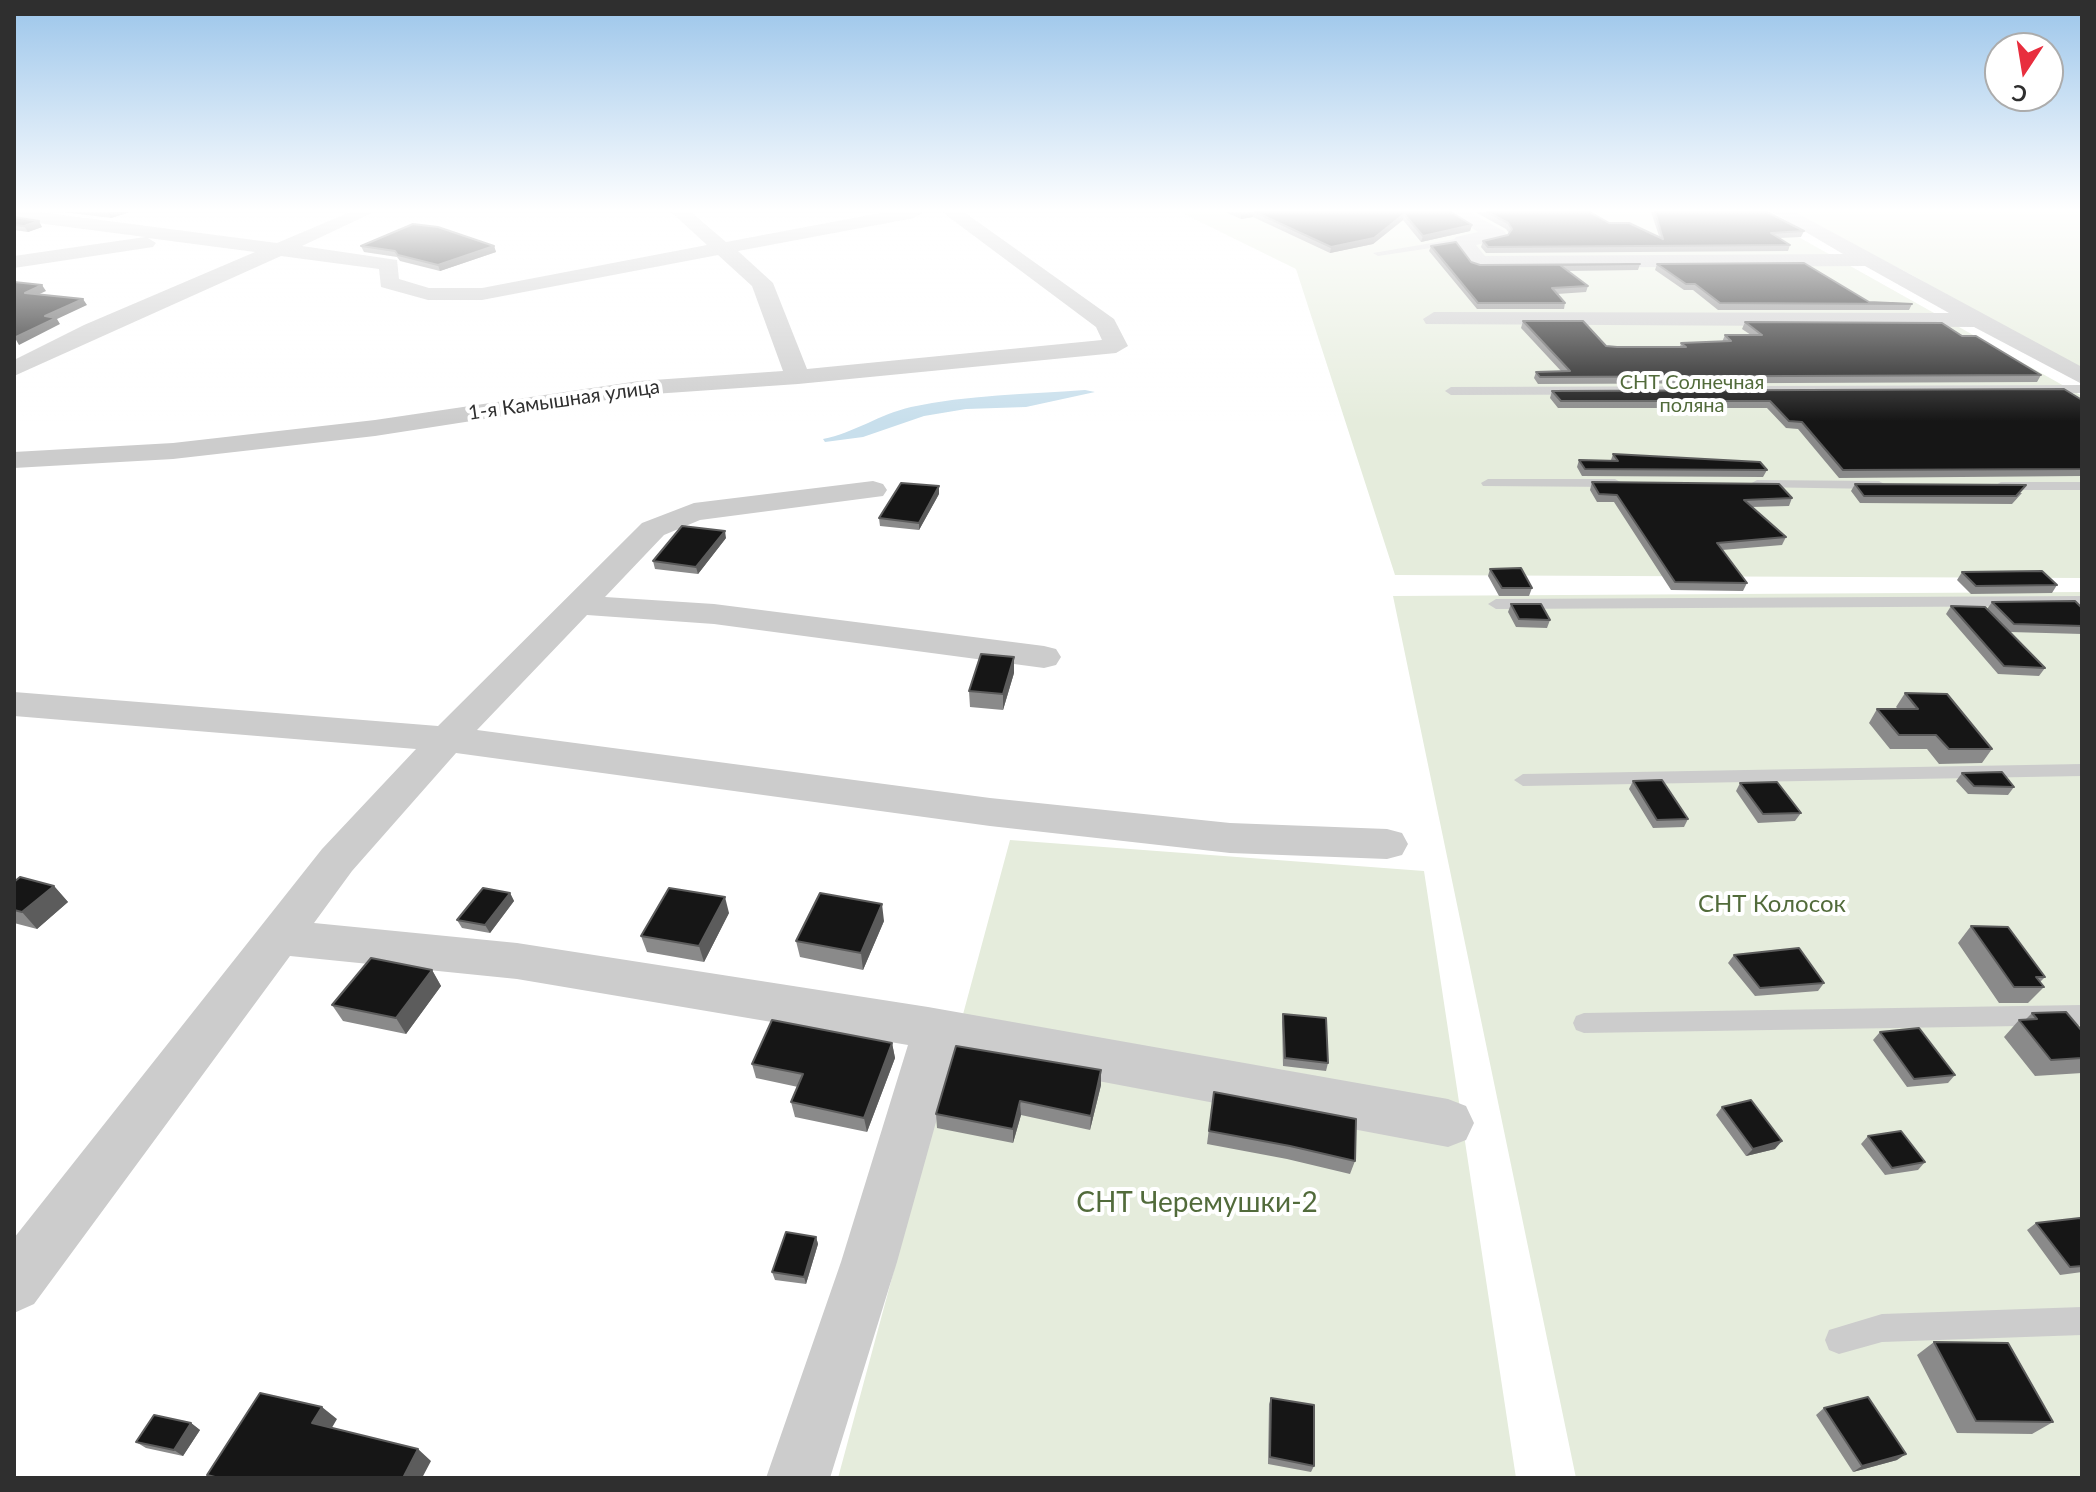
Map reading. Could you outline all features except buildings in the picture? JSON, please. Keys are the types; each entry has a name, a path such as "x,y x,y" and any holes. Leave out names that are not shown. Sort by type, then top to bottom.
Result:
{"street":[{"path":"14,369 184,282"},
{"path":"388,282 428,294 482,294 548,282"},
{"path":"760,282 798,377"},
{"name":"1-я Камышная улица","path":"14,460 173,451 375,428 639,388 798,377 1116,346 1106,324 1050,282"},
{"path":"1911,282 2082,377"},
{"path":"1434,319 1980,320"},
{"path":"14,1284 337,860 447,739 653,529 694,512 873,490"},
{"path":"579,605 714,614 1044,657"},
{"path":"14,704 447,739 990,812 1230,838 1387,844"},
{"path":"276,937 517,961 937,1030 1448,1123"},
{"path":"798,1478 869,1262 937,1030"}],"lane":[{"path":"1451,391 2082,389"},
{"path":"1488,483 1629,484"},
{"path":"1738,484 1894,485"},
{"path":"1988,486 2082,486"},
{"path":"1496,604 2082,601"},
{"path":"1523,780 2082,770"},
{"path":"1584,1023 2082,1015"},
{"path":"1839,1340 1882,1328 2082,1321"}],"green space":[{"name":"СНТ Солнечная поляна","path":"1300,282 1878,282 2082,396 2082,578 1395,575"},
{"path":"1924,282 2082,282 2082,371"},
{"name":"СНТ Колосок","path":"2082,592 2082,1478 1576,1478 1393,596"},
{"name":"СНТ Черемушки-2","path":"1010,840 1424,871 1516,1478 838,1478"}],"water":[{"path":"1085,390 1095,392 1026,407 966,409 924,416 863,437 825,442 823,439 900,410 932,403"}]}
